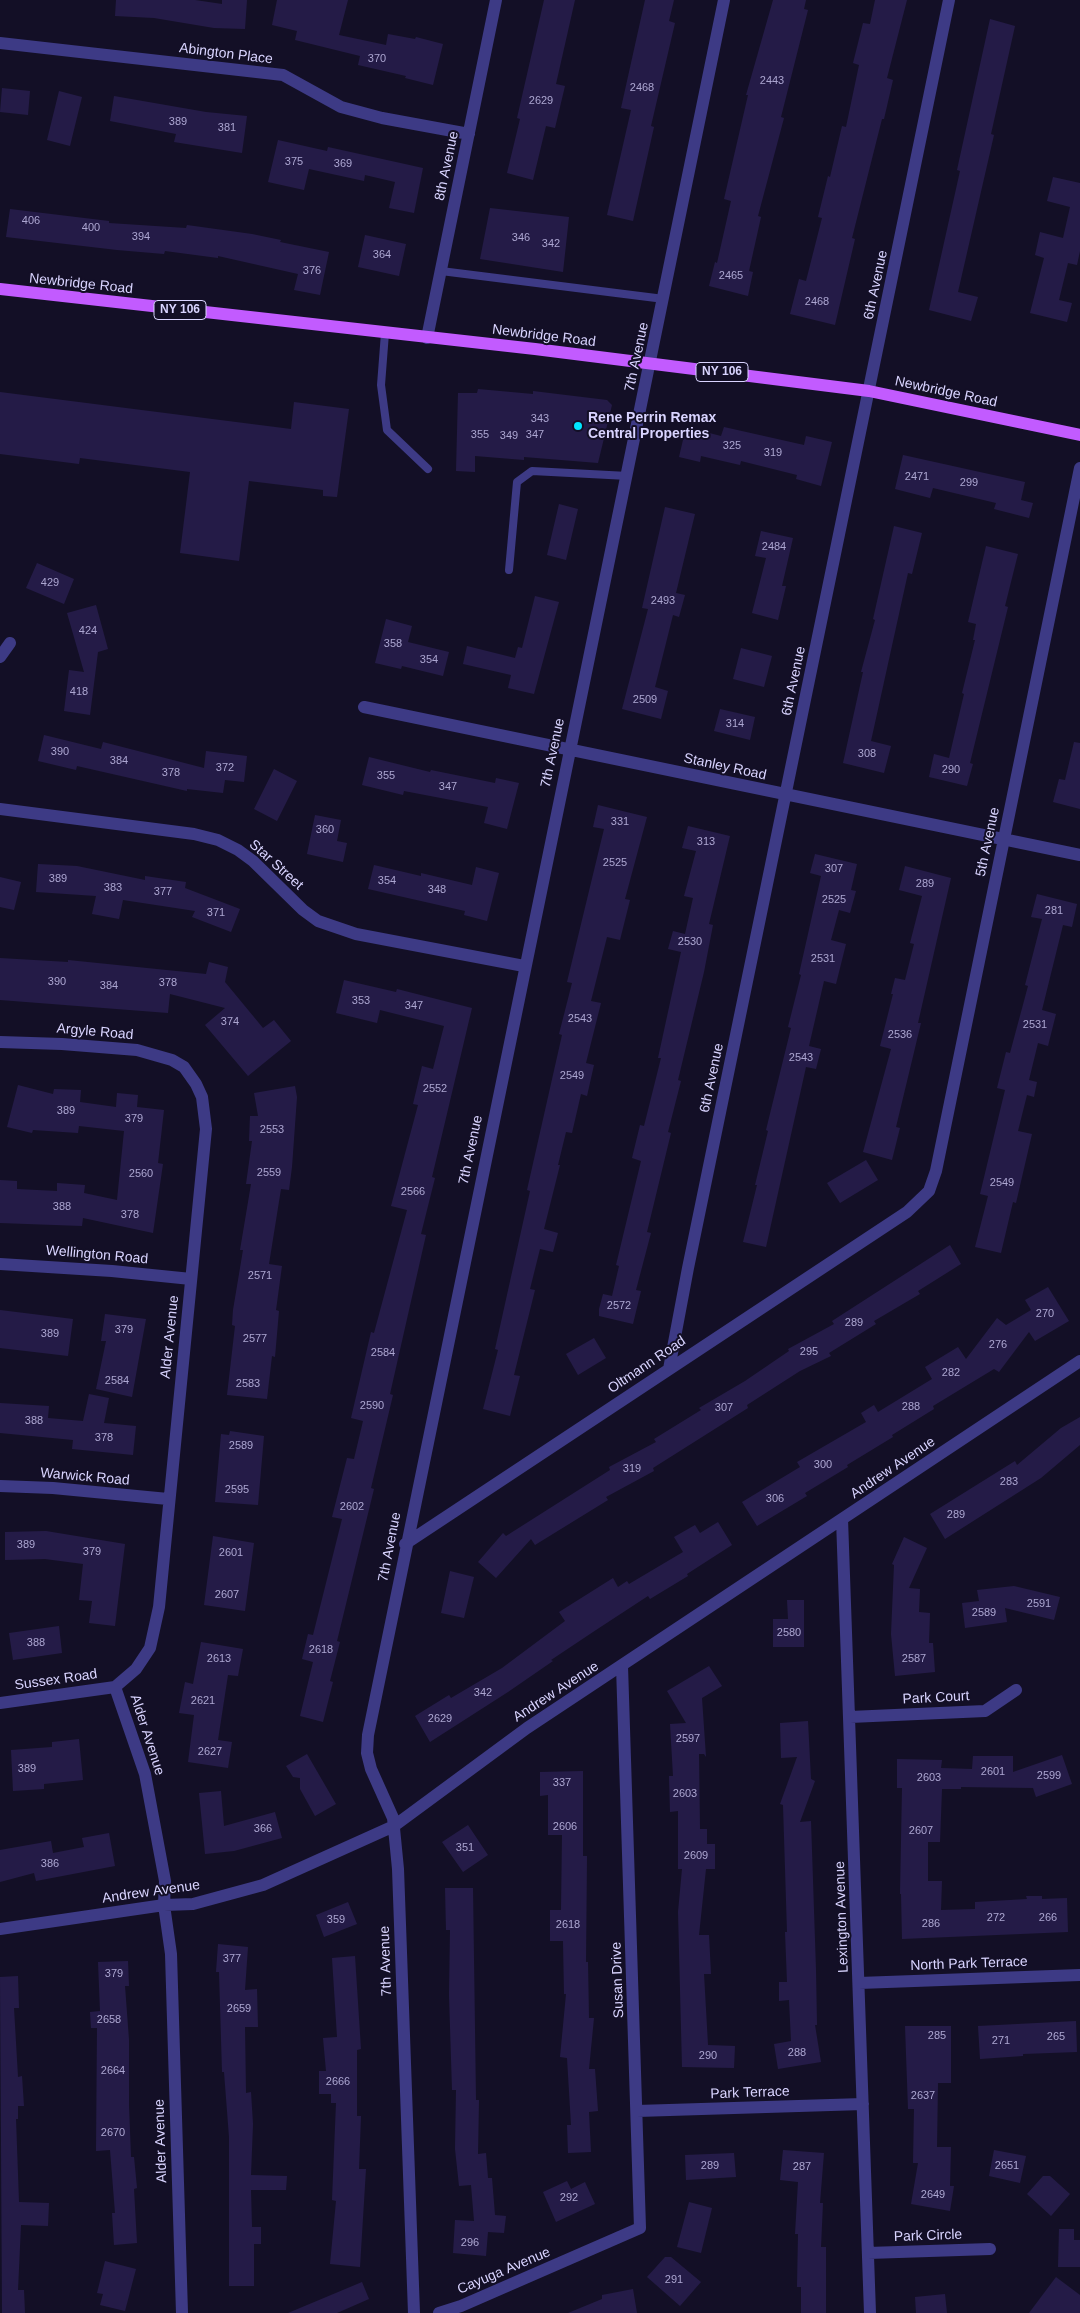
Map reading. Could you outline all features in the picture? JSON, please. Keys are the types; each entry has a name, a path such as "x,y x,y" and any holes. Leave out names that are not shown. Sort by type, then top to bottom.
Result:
{"main road":[{"name":"Newbridge Road","path":"0,290 385,333 869,391 1080,435"}],"street":[{"name":"8th Avenue","path":"428,338 496,0"},
{"name":"7th Avenue","path":"414,2313 398,1869 393,1818 371,1769 368,1753 368,1735 405,1544 569,750 628,476 724,0"},
{"name":"6th Avenue","path":"669,1369 949,0"},
{"name":"Abington Place","path":"0,43 283,75 341,108 382,118 469,134"},
{"name":"5th Avenue","path":"906,1212 929,1191 936,1171 1080,468"},
{"path":"0,657 10,643"},
{"name":"Stanley Road","path":"364,707 1080,855"},
{"name":"Star Street","path":"0,809 194,834 218,840 238,850 253,861 303,910 318,921 356,934 524,966"},
{"name":"Argyle Road","path":"0,1042 137,1050 172,1060 184,1067"},
{"name":"Alder Avenue","path":"182,2313 171,1954 164,1905 165,1881 145,1774 115,1687 136,1669 150,1648 158,1606 206,1129 202,1097 196,1084 184,1067"},
{"name":"Oltmann Road","path":"405,1544 906,1212"},
{"name":"Wellington Road","path":"0,1264 112,1270 191,1279"},
{"name":"Andrew Avenue","path":"0,1929 164,1905 193,1904 263,1885 394,1826 527,1728 1080,1361"},
{"name":"Warwick Road","path":"0,1486 53,1488 168,1499"},
{"name":"Lexington Avenue","path":"842,1519 870,2313"},
{"name":"Susan Drive","path":"580,2255 640,2228 622,1666"},
{"name":"Sussex Road","path":"0,1703 115,1687"},
{"name":"Park Court","path":"850,1717 985,1711 1016,1690"},
{"name":"North Park Terrace","path":"859,1983 1080,1975"},
{"name":"Park Terrace","path":"637,2112 863,2104"},
{"name":"Park Circle","path":"868,2254 990,2249"},
{"name":"Cayuga Avenue","path":"439,2313 461,2306 580,2255"}],"lane":[{"path":"441,271 664,299"},
{"path":"385,333 381,385 388,430 428,469"},
{"path":"509,570 517,482 532,471 628,476"}],"building":[{"path":"116,0 195,0 222,4 222,0 247,0 245,29 214,28 154,18 115,16"},
{"path":"277,0 348,0 339,35 386,45 388,34 415,39 416,37 443,44 433,85 405,78 406,76 358,65 360,56 295,40 297,31 272,25"},
{"path":"544,0 575,0 556,84 565,86 555,128 546,126 533,180 507,173 520,119 517,118"},
{"path":"645,0 674,0 669,21 675,23 651,126 654,127 633,221 607,215 631,110 621,108"},
{"path":"773,0 806,0 804,9 808,10 781,117 784,118 758,216 761,217 749,271 753,272 748,296 709,286 715,262 717,263 731,201 724,199 748,95 746,95"},
{"path":"875,0 907,0 887,78 893,80 852,238 855,239 835,325 790,314 799,279 806,281 822,218 818,217 828,176 830,177 842,126 846,127 859,65 853,63 863,23 870,24"},
{"path":"990,19 1015,26 991,134 994,135 958,292 978,297 971,321 929,310 960,171 957,170"},
{"path":"2,88 30,91 28,115 0,112"},
{"path":"59,91 82,97 70,146 47,140"},
{"path":"114,96 206,112 247,116 242,153 174,142 176,134 110,121"},
{"path":"278,140 327,151 328,147 423,168 414,213 389,208 395,182 365,175 364,181 309,169 304,190 268,182"},
{"path":"1053,177 1080,183 1080,251 1077,265 1068,263 1059,300 1072,303 1067,322 1030,313 1044,258 1035,255 1040,232 1063,238 1070,207 1047,201"},
{"path":"490,208 569,217 563,272 480,259"},
{"path":"10,209 109,221 109,223 186,228 187,225 252,234 329,252 320,295 294,290 298,274 218,256 218,258 165,251 164,254 117,250 6,237"},
{"path":"365,235 406,244 399,276 358,267"},
{"path":"478,389 533,394 533,391 607,400 612,405 598,463 524,457 524,460 475,456 475,472 456,471 458,393 477,393"},
{"path":"0,392 291,429 294,402 349,409 337,497 323,496 323,490 249,481 239,561 180,553 190,472 80,458 79,464 0,454"},
{"path":"686,427 721,436 724,427 804,445 806,436 832,442 821,486 796,479 797,475 741,461 740,465 701,456 700,462 679,457"},
{"path":"903,455 1025,482 1021,500 1033,503 1029,518 994,509 996,503 933,488 930,498 895,489"},
{"path":"559,504 578,509 566,560 547,555"},
{"path":"665,507 695,514 676,593 685,595 679,617 673,615 655,687 668,691 661,719 622,709 648,609 642,608"},
{"path":"894,526 922,533 912,574 908,573 871,741 891,746 884,773 843,763 863,672 861,672 875,620 873,619"},
{"path":"761,531 793,538 782,586 786,586 778,620 752,613 766,558 755,556"},
{"path":"986,546 1018,554 1005,606 1008,607 970,763 973,764 967,786 929,777 934,754 949,758 975,640 973,640 976,624 968,622"},
{"path":"37,563 74,579 64,604 26,588"},
{"path":"535,596 559,602 534,694 508,688 511,675 463,664 467,646 515,658 518,647 522,648"},
{"path":"96,605 108,649 98,652 90,715 64,711 69,670 84,672 67,613"},
{"path":"386,619 412,626 408,642 449,652 443,676 402,666 401,669 375,663"},
{"path":"741,648 772,656 764,687 733,679"},
{"path":"720,709 755,717 750,740 714,731"},
{"path":"44,735 101,749 103,742 204,768 206,751 247,756 244,782 225,780 223,793 187,789 187,791 77,766 76,770 38,761"},
{"path":"1074,742 1080,743 1080,809 1053,802 1059,779 1065,780"},
{"path":"369,757 430,772 431,770 495,783 496,778 519,783 507,829 484,823 488,807 404,791 403,795 362,785"},
{"path":"274,769 297,781 277,821 254,809"},
{"path":"598,805 647,817 625,899 630,900 620,940 607,937 591,1001 601,1003 586,1063 594,1065 587,1096 581,1094 572,1133 566,1132 558,1165 560,1165 544,1229 558,1233 553,1252 540,1249 530,1289 535,1290 514,1375 520,1376 510,1416 483,1409 498,1350 495,1349 530,1191 527,1190 562,1035 559,1034 572,983 567,982 604,829 593,827"},
{"path":"315,815 341,820 337,841 347,843 343,862 307,854"},
{"path":"688,826 730,836 709,924 713,925 704,972 678,1080 681,1081 668,1132 671,1133 647,1232 651,1233 636,1290 641,1291 633,1324 599,1316 599,1309 603,1294 612,1296 619,1266 616,1265 641,1161 632,1158 640,1125 644,1126 661,1058 658,1058 681,952 668,949 673,931 685,934 693,898 684,896 696,851 682,848"},
{"path":"815,854 857,864 851,890 856,891 850,913 839,910 831,940 846,944 836,984 824,981 809,1046 821,1049 816,1069 806,1067 766,1247 743,1242 757,1185 755,1185 768,1131 766,1130 791,1028 788,1027 801,975 799,974 821,876 810,873"},
{"path":"38,864 77,866 145,880 145,876 186,882 185,888 240,909 231,932 192,917 195,911 123,900 119,919 92,914 96,896 36,892"},
{"path":"374,865 421,876 421,873 472,885 476,867 499,873 487,921 464,915 465,911 368,889"},
{"path":"905,866 951,878 918,1023 921,1023 896,1127 900,1128 892,1160 863,1152 891,1049 880,1046 893,994 891,994 895,978 905,980 914,944 910,943 922,896 899,890"},
{"path":"0,877 21,882 14,910 0,907"},
{"path":"1037,894 1077,904 1072,927 1063,925 1042,1010 1056,1014 1048,1046 1038,1043 1029,1080 1037,1082 1034,1097 1027,1095 1018,1131 1032,1134 1016,1203 1013,1202 1001,1253 975,1247 988,1196 980,1194 1005,1090 997,1088 1006,1052 1010,1053 1028,986 1025,985 1042,919 1031,917"},
{"path":"0,958 68,962 68,960 206,974 209,962 228,967 225,982 263,1028 274,1020 291,1041 248,1076 205,1025 225,1008 170,994 168,1013 0,1000"},
{"path":"344,980 396,992 397,989 472,1008 432,1177 435,1178 421,1234 426,1235 390,1394 393,1395 371,1488 374,1489 337,1641 340,1642 330,1681 333,1682 323,1722 300,1716 313,1662 302,1659 308,1634 313,1635 342,1519 332,1517 347,1458 354,1459 363,1421 351,1418 371,1332 374,1333 407,1210 391,1206 418,1105 413,1104 422,1066 433,1069 444,1026 380,1010 377,1023 336,1013"},
{"path":"18,1085 53,1094 54,1089 81,1090 80,1102 116,1107 117,1093 138,1095 137,1107 164,1110 158,1163 163,1164 153,1233 83,1218 82,1226 0,1223 0,1180 17,1181 17,1189 57,1191 57,1183 85,1185 84,1193 117,1200 124,1131 79,1126 78,1133 33,1130 32,1133 7,1127"},
{"path":"295,1086 297,1097 289,1190 281,1189 269,1264 282,1266 276,1310 279,1311 275,1357 272,1356 267,1399 227,1395 235,1326 232,1325 233,1310 243,1250 240,1250 251,1184 246,1184 252,1141 249,1141 250,1116 258,1116 254,1093"},
{"path":"866,1160 878,1180 840,1203 827,1183"},
{"path":"950,1245 961,1264 918,1291 920,1294 874,1321 876,1324 829,1353 831,1356 800,1371 747,1405 748,1408 653,1468 654,1471 606,1497 608,1500 535,1545 531,1539 496,1578 478,1562 503,1533 506,1536 610,1470 609,1467 656,1442 654,1439 701,1410 699,1408 745,1381 789,1351 788,1349 834,1324 832,1321"},
{"path":"1048,1287 1069,1321 1035,1341 1029,1332 999,1372 994,1369 933,1406 934,1409 892,1435 893,1437 805,1493 807,1496 757,1526 742,1502 800,1467 797,1462 866,1422 861,1413 874,1405 878,1412 932,1379 925,1367 958,1347 966,1359 997,1318 1006,1325 1031,1310 1025,1300"},
{"path":"0,1310 73,1319 68,1356 0,1348"},
{"path":"105,1314 146,1319 132,1397 96,1389 106,1341 101,1341"},
{"path":"594,1338 606,1358 578,1375 566,1354"},
{"path":"89,1394 109,1398 104,1423 136,1426 133,1455 72,1449 73,1440 0,1433 0,1403 49,1406 48,1418 83,1421"},
{"path":"1080,1417 1080,1445 1041,1478 945,1539 930,1514 1015,1461 1017,1465 1061,1428"},
{"path":"230,1431 264,1436 258,1505 215,1502 221,1434 229,1435"},
{"path":"718,1522 732,1545 687,1574 688,1576 650,1599 648,1596 551,1660 553,1661 508,1692 430,1742 415,1716 449,1695 451,1698 502,1668 565,1621 559,1612 613,1578 618,1587 627,1581 629,1584 683,1552 674,1537 695,1525 700,1533"},
{"path":"46,1531 125,1544 115,1626 89,1623 92,1601 79,1600 83,1564 45,1559 5,1560 5,1532"},
{"path":"213,1536 254,1543 245,1611 204,1605"},
{"path":"904,1537 927,1548 909,1588 920,1589 919,1612 930,1613 929,1643 933,1643 935,1672 895,1676 891,1634 894,1565 892,1564"},
{"path":"450,1571 474,1577 464,1618 441,1613"},
{"path":"1014,1586 1060,1597 1054,1620 1005,1608 1007,1622 965,1628 962,1603 979,1601 977,1590"},
{"path":"787,1600 804,1600 804,1647 773,1647 773,1619 788,1619"},
{"path":"59,1626 62,1653 13,1660 9,1633"},
{"path":"201,1642 243,1649 238,1676 228,1675 218,1740 232,1742 228,1768 188,1762 194,1715 179,1713 185,1682 193,1684"},
{"path":"709,1666 722,1686 702,1698 706,1757 704,1754 699,1754 700,1829 707,1829 707,1844 715,1844 715,1869 706,1869 699,1935 709,1935 711,1974 704,1974 708,2045 735,2046 734,2068 682,2067 678,1912 682,1869 678,1869 678,1811 670,1812 669,1776 673,1776 670,1724 686,1723 667,1691"},
{"path":"808,1721 811,1779 815,1781 800,1822 811,1821 816,1970 817,2025 815,2025 821,2062 778,2069 774,2044 791,2041 789,2000 779,2001 779,1982 787,1982 783,1805 780,1804 797,1757 781,1758 780,1723"},
{"path":"79,1739 83,1780 44,1784 44,1789 13,1791 11,1750 52,1747 52,1742"},
{"path":"307,1754 336,1804 315,1816 300,1789 300,1778 293,1777 286,1766"},
{"path":"1062,1755 1072,1784 1036,1797 1033,1788 961,1787 961,1789 942,1789 940,1842 928,1842 928,1881 942,1881 941,1910 975,1909 975,1902 1027,1899 1026,1896 1042,1896 1042,1899 1067,1898 1068,1932 902,1939 900,1894 902,1788 897,1788 897,1759 942,1760 941,1768 972,1769 973,1756 1013,1756 1013,1772"},
{"path":"583,1771 583,1856 587,1856 586,1962 588,1962 589,2018 594,2018 589,2069 595,2069 598,2111 589,2112 591,2152 568,2153 567,2125 571,2125 567,2058 560,2057 566,1994 564,1994 563,1941 550,1941 550,1910 561,1910 562,1835 548,1835 548,1795 540,1796 540,1772"},
{"path":"221,1791 224,1826 275,1812 282,1838 234,1851 205,1854 199,1793"},
{"path":"468,1825 488,1855 463,1872 442,1842"},
{"path":"109,1833 115,1866 36,1881 34,1873 0,1882 0,1850 51,1841 53,1853 84,1847 82,1838"},
{"path":"445,1888 473,1888 476,2100 479,2100 478,2154 486,2153 488,2178 492,2178 495,2215 506,2216 504,2233 488,2232 486,2256 453,2253 455,2220 474,2221 471,2185 459,2186 455,2149 456,2090 452,2090 449,1995 450,1930 446,1930"},
{"path":"348,1902 357,1924 324,1937 316,1915"},
{"path":"218,1944 248,1947 245,1990 257,1989 258,2027 245,2027 246,2093 251,2092 253,2124 251,2175 287,2176 286,2190 251,2190 252,2227 261,2227 261,2244 254,2244 254,2286 229,2286 229,2137 224,2072 222,2072 219,1972 216,1972"},
{"path":"355,1956 361,2049 357,2050 357,2116 361,2116 359,2169 366,2169 360,2267 330,2264 336,2201 332,2200 336,2103 331,2103 331,2094 319,2094 319,2071 326,2071 323,2038 337,2037 332,1958"},
{"path":"128,1961 129,1986 125,1986 129,2040 131,2157 134,2157 137,2188 134,2189 137,2243 114,2245 112,2213 115,2213 110,2150 96,2151 97,2028 91,2028 90,2012 100,2011 98,1962"},
{"path":"18,1976 19,2008 14,2008 18,2077 22,2076 24,2106 18,2106 18,2119 16,2119 19,2202 49,2203 48,2226 21,2225 18,2290 24,2290 25,2313 2,2313 0,1977"},
{"path":"1076,2021 1077,2052 1023,2054 1023,2056 980,2059 978,2026"},
{"path":"905,2026 951,2026 951,2083 938,2083 937,2147 951,2147 950,2186 954,2186 950,2211 911,2204 918,2163 913,2163 914,2109 908,2109"},
{"path":"783,2150 824,2153 820,2203 823,2203 821,2247 826,2247 826,2313 801,2313 801,2287 797,2287 798,2234 795,2234 798,2182 780,2180"},
{"path":"994,2150 1026,2156 1020,2183 989,2176"},
{"path":"734,2153 736,2177 686,2180 685,2155"},
{"path":"1043,2176 1050,2176 1070,2194 1051,2216 1027,2194"},
{"path":"567,2181 571,2189 585,2182 595,2204 556,2222 543,2192"},
{"path":"689,2202 712,2208 701,2253 677,2247"},
{"path":"1059,2229 1074,2229 1074,2240 1080,2240 1080,2267 1058,2267"},
{"path":"665,2257 671,2257 701,2282 680,2306 647,2277"},
{"path":"105,2261 136,2269 125,2311 100,2305 103,2294 97,2293"},
{"path":"1056,2277 1080,2295 1080,2313 1029,2313"},
{"path":"362,2282 369,2299 337,2313 288,2313"},
{"path":"633,2289 637,2313 568,2313 602,2299 602,2295"},
{"path":"945,2294 947,2313 916,2313 915,2297"}],"place":[{"name":"Rene Perrin Remax Central Properties","path":"578,426"}]}
